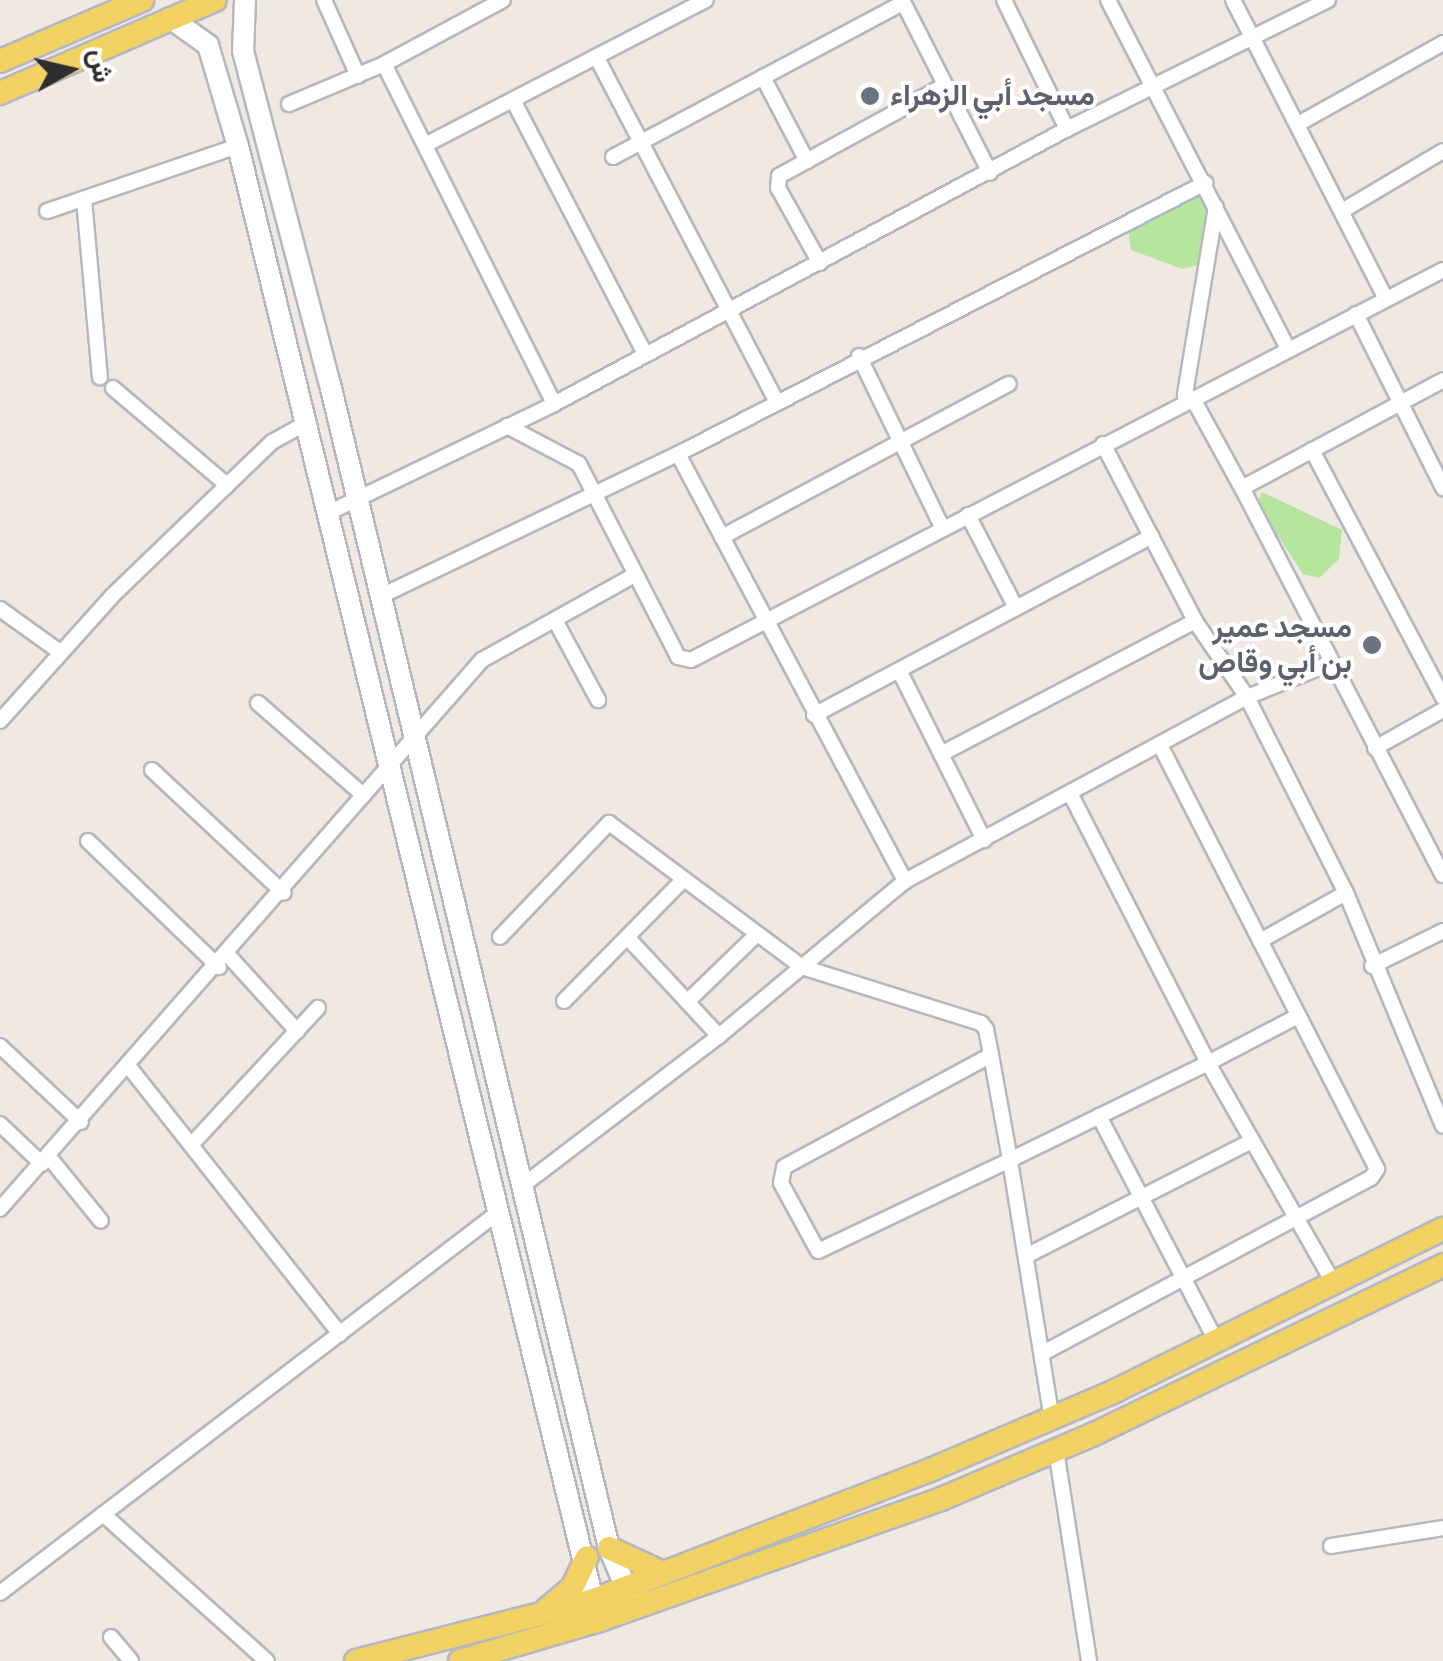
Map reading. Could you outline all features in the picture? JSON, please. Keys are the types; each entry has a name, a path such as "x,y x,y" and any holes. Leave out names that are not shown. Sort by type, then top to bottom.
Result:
{"main road":[{"path":"82,22 107,0"},
{"path":"0,61 82,22 142,0"},
{"path":"0,93 214,0"},
{"path":"245,0 243,51 357,502 522,1186 598,1552 596,1611"},
{"path":"170,18 208,45 238,146 500,1212 598,1552 632,1597"},
{"path":"632,1597 663,1573 1052,1420 1335,1287 1443,1229"},
{"path":"460,1661 1056,1450 1443,1265"},
{"path":"598,1552 663,1573"},
{"path":"541,1614 572,1588 598,1552"},
{"path":"356,1661 541,1614 596,1611"}],"street":[{"path":"324,0 358,76"},
{"path":"289,104 384,64 503,0"},
{"path":"425,145 598,60 706,0"},
{"path":"1004,0 1068,130"},
{"path":"1108,0 1288,348"},
{"path":"1233,0 1386,299"},
{"path":"328,513 554,404 1068,130 1328,0"},
{"path":"613,157 902,2 990,173"},
{"path":"1298,124 1443,43"},
{"path":"598,60 644,141 776,400"},
{"path":"384,64 554,404"},
{"path":"763,77 807,161"},
{"path":"820,264 777,182 807,161 946,85"},
{"path":"514,102 645,354"},
{"path":"47,211 238,146"},
{"path":"1342,211 1443,151"},
{"path":"380,597 678,454 859,356 1205,183"},
{"path":"84,199 100,377"},
{"path":"1216,207 1185,387 1242,488 1375,748 1429,840 1443,875"},
{"path":"508,426 574,458 684,661 1288,348 1442,273"},
{"path":"1356,314 1397,404 1443,488"},
{"path":"859,356 942,529"},
{"path":"1242,488 1443,380"},
{"path":"722,537 1009,384"},
{"path":"113,388 228,486"},
{"path":"0,721 60,652 272,442 306,423"},
{"path":"1103,444 1195,621 1247,697 1346,893 1372,966 1424,1069 1443,1126"},
{"path":"1312,450 1443,698"},
{"path":"678,454 905,881"},
{"path":"968,516 1014,606"},
{"path":"814,716 1014,606 1152,536"},
{"path":"0,1209 284,892 412,734 491,653 635,575"},
{"path":"0,609 60,652"},
{"path":"555,620 598,700"},
{"path":"941,754 1195,621"},
{"path":"522,1186 719,1036 905,881 1162,748 1247,697 1330,662"},
{"path":"900,672 984,840"},
{"path":"258,702 362,795"},
{"path":"1375,748 1443,710"},
{"path":"1042,1352 1370,1178 1376,1169 1162,748"},
{"path":"152,770 284,892"},
{"path":"1071,796 1248,1142 1335,1287"},
{"path":"500,937 609,823 755,936 802,966 974,1018 986,1029 1052,1420"},
{"path":"1429,840 1443,830"},
{"path":"88,840 297,1030"},
{"path":"564,1001 684,879"},
{"path":"1260,941 1346,893"},
{"path":"1372,966 1443,931"},
{"path":"690,1000 755,936"},
{"path":"628,938 690,1000 719,1036"},
{"path":"191,1145 318,1008"},
{"path":"991,1055 784,1167 780,1183 812,1246 825,1252 1298,1016"},
{"path":"0,1046 81,1122"},
{"path":"130,1068 340,1334"},
{"path":"1099,1116 1217,1343"},
{"path":"0,1124 46,1160 101,1221"},
{"path":"1026,1256 1248,1142"},
{"path":"0,1593 500,1212"},
{"path":"1056,1450 1088,1661"},
{"path":"103,1514 267,1661"},
{"path":"1332,1546 1443,1528"},
{"path":"112,1637 131,1661"}],"green space":[{"path":"1201,190 1214,210 1198,265 1182,269 1131,250 1128,227"},
{"path":"1262,492 1342,530 1339,559 1319,578 1303,574 1257,504"}],"place":[{"name":"مسجد أبي الزهراء","path":"870,96"},
{"name":"مسجد عمير بن أبي وقاص","path":"1372,645"}]}
